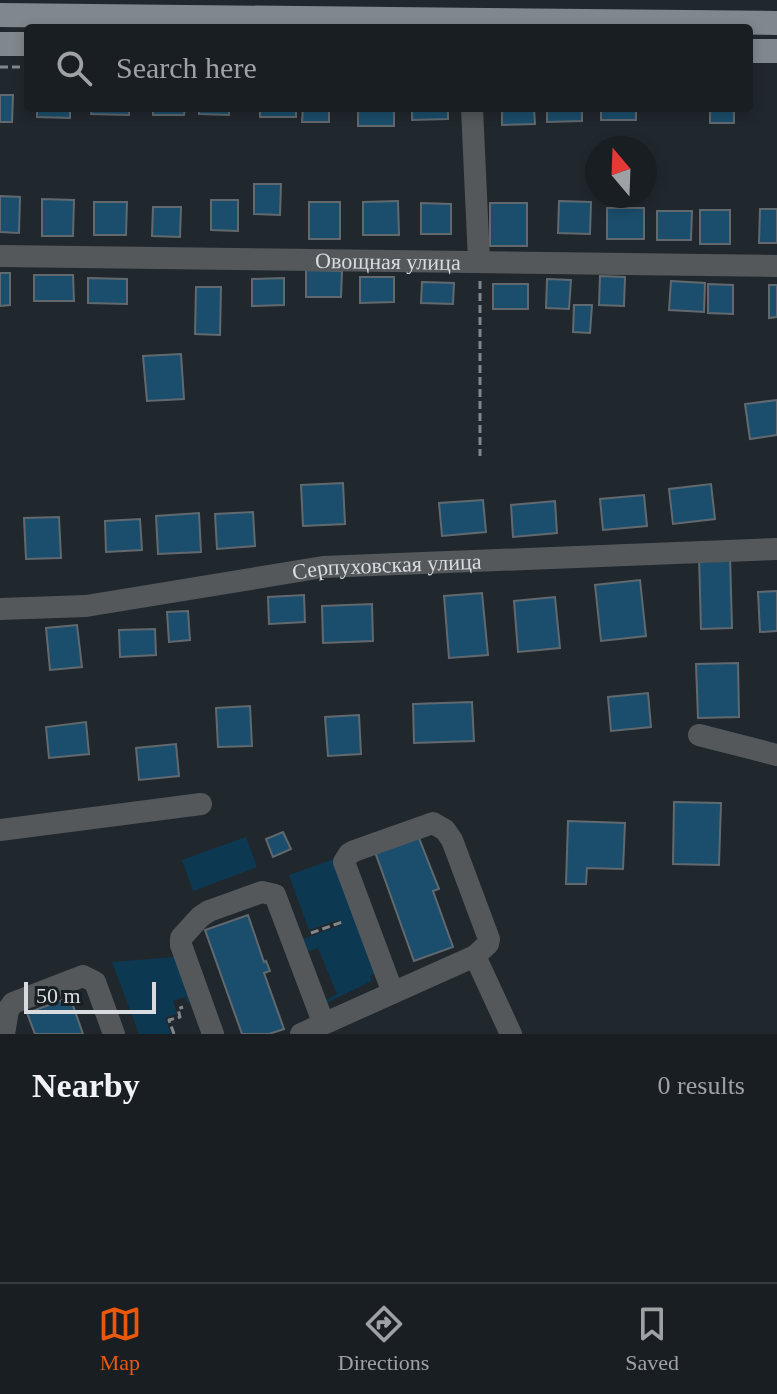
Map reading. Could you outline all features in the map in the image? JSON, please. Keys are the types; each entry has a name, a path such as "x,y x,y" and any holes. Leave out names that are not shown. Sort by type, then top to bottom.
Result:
{"main road":[{"path":"0,15 208,9 777,23"},
{"path":"0,44 24,44"},
{"path":"753,51 777,51"}],"street":[{"path":"472,112 479,261"},
{"name":"Овощная улица","path":"0,256 777,266"},
{"name":"Серпуховская улица","path":"0,609 86,606 323,567 777,549"},
{"path":"699,735 777,755"},
{"path":"0,830 201,804"},
{"path":"301,1034 323,1022 393,993 475,956 488,944 489,939 452,840 445,830 433,823 354,851 344,862 393,993"},
{"path":"213,1034 181,938 204,913 262,892 275,895 323,1022"},
{"path":"475,956 511,1034"},
{"path":"4,1034 8,1010 13,1003 83,976 95,982 114,1034"}],"path":[{"path":"0,67 24,67"},
{"path":"479,261 480,456"},
{"path":"292,940 364,914"},
{"path":"174,1034 169,1020 180,1017 178,1009 201,1001"}],"shaded area":[{"path":"246,837 257,867 193,891 182,860"},
{"path":"334,859 375,974 370,976 372,981 326,1003 337,994 318,948 303,953 298,941 341,925 338,920 309,930 289,875"},
{"path":"174,957 192,1002 188,1003 185,997 173,1001 177,1014 165,1018 171,1034 139,1034 112,962"}],"building":[{"path":"0,95 13,95 12,122 0,122"},
{"path":"37,112 70,112 70,118 37,117"},
{"path":"91,112 129,112 129,115"},
{"path":"153,112 184,112 184,115 153,115"},
{"path":"199,112 229,112 229,115"},
{"path":"260,112 296,112 296,117 260,117"},
{"path":"303,112 329,112 329,122 302,122"},
{"path":"358,112 394,112 394,126 358,126"},
{"path":"412,112 448,112 448,119 412,120"},
{"path":"502,112 534,112 535,124 502,125"},
{"path":"547,112 582,112 582,121 547,122"},
{"path":"601,112 636,112 636,120 601,120"},
{"path":"710,112 734,112 734,123 710,123"},
{"path":"254,184 281,184 280,215 254,214"},
{"path":"0,196 20,197 19,233 0,232"},
{"path":"42,199 74,200 73,236 42,236"},
{"path":"211,200 238,200 238,231 211,230"},
{"path":"398,201 399,235 363,235 363,202"},
{"path":"559,201 585,202 585,208 591,208 590,234 558,233"},
{"path":"94,202 127,202 126,235 94,235"},
{"path":"309,202 340,202 340,239 309,239"},
{"path":"421,203 451,204 451,234 421,234"},
{"path":"490,203 527,203 527,246 490,246"},
{"path":"153,207 181,207 180,237 152,236"},
{"path":"607,208 644,208 644,239 607,239"},
{"path":"760,209 777,209 777,243 759,243"},
{"path":"700,210 730,210 730,244 700,244"},
{"path":"657,211 692,211 691,240 657,240"},
{"path":"306,270 342,271 341,297 306,297"},
{"path":"0,273 10,273 10,305 0,306"},
{"path":"34,275 73,275 74,301 34,301"},
{"path":"600,276 625,277 624,306 599,305"},
{"path":"360,277 394,277 394,302 360,303"},
{"path":"88,278 127,279 127,304 88,303"},
{"path":"284,278 284,305 252,306 252,279"},
{"path":"547,279 571,280 569,309 546,308"},
{"path":"671,281 705,283 704,312 669,310"},
{"path":"422,282 454,283 453,304 421,303"},
{"path":"493,284 528,284 528,309 493,309"},
{"path":"708,284 733,285 733,314 708,313"},
{"path":"769,285 777,285 777,317 769,318"},
{"path":"196,287 221,287 220,335 195,334"},
{"path":"574,305 592,305 590,333 573,332"},
{"path":"181,354 184,399 147,401 143,356"},
{"path":"777,400 777,435 750,439 745,404"},
{"path":"343,483 345,524 303,526 301,485"},
{"path":"711,484 715,519 673,524 669,489"},
{"path":"644,495 647,526 603,530 600,499"},
{"path":"483,500 486,532 442,536 439,503"},
{"path":"555,501 557,533 513,537 511,505"},
{"path":"253,512 255,546 217,549 215,514"},
{"path":"199,513 201,552 158,554 156,516"},
{"path":"59,517 61,558 26,559 24,518"},
{"path":"140,519 142,550 106,552 105,521"},
{"path":"730,555 732,628 701,629 699,556"},
{"path":"640,580 646,636 601,641 595,585"},
{"path":"777,591 777,631 760,632 758,592"},
{"path":"482,593 488,655 449,658 444,596"},
{"path":"304,595 305,622 269,624 268,597"},
{"path":"555,597 560,648 518,652 514,601"},
{"path":"372,604 373,641 323,643 322,606"},
{"path":"188,611 190,640 169,642 167,612"},
{"path":"77,625 82,667 50,670 46,628"},
{"path":"155,629 156,655 120,657 119,630"},
{"path":"738,663 739,717 698,718 696,664"},
{"path":"648,693 651,727 611,731 608,697"},
{"path":"472,702 474,741 414,743 413,704"},
{"path":"250,706 252,746 218,747 216,708"},
{"path":"359,715 361,754 328,756 325,717"},
{"path":"86,722 89,754 49,758 46,727"},
{"path":"176,744 179,776 139,780 136,748"},
{"path":"674,802 721,803 719,865 673,864"},
{"path":"568,821 625,823 623,869 587,868 586,884 566,884"},
{"path":"283,832 291,849 273,857 266,839"},
{"path":"417,833 439,889 433,891 453,947 414,961 374,849"},
{"path":"248,915 270,971 264,973 284,1029 269,1034 242,1034 205,930"},
{"path":"70,997 83,1034 35,1034 27,1013"}]}
